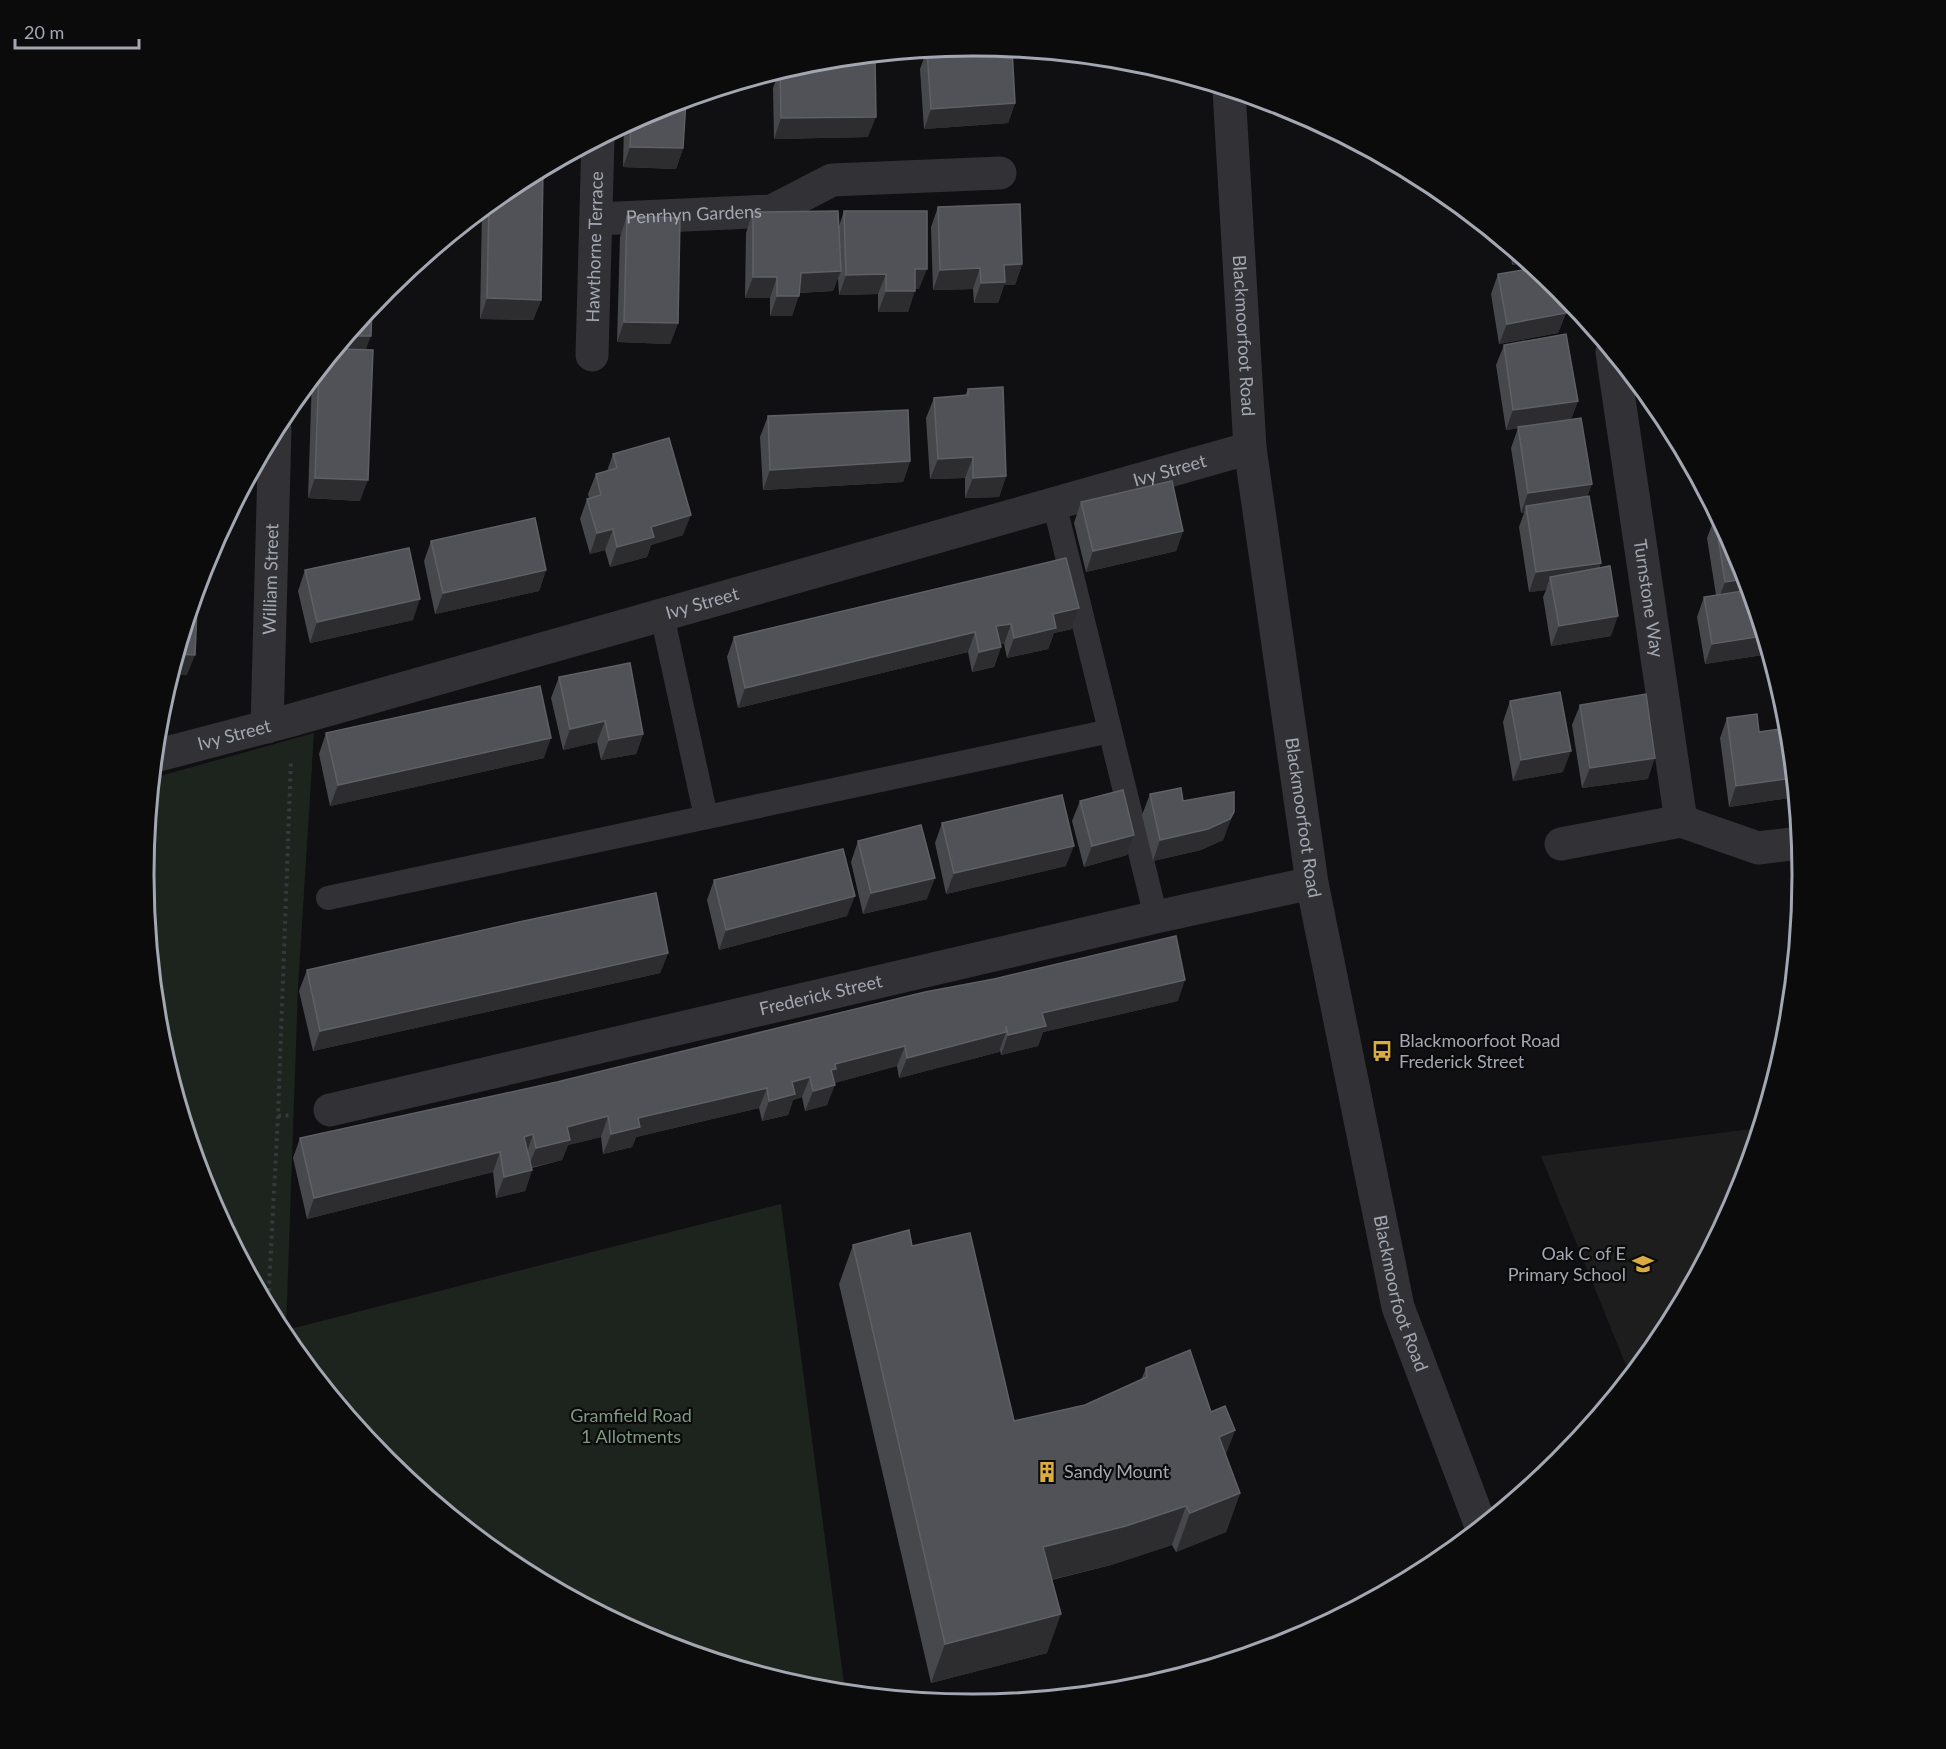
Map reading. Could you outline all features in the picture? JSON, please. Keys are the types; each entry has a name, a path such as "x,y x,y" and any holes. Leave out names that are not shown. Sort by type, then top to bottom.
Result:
{"street":[{"name":"Blackmoorfoot Road","path":"1229,97 1250,448 1312,883 1398,1307 1478,1519"},
{"name":"Hawthorne Terrace","path":"592,355 598,147"},
{"name":"Penrhyn Gardens","path":"596,219 772,211 832,180 1000,173"},
{"name":"Turnstone Way","path":"1620,372 1681,821"},
{"name":"William Street","path":"275,446 280,723"},
{"name":"Ivy Street","path":"163,754 280,723 1250,448"},
{"path":"1561,844 1681,821 1758,848 1791,844"},
{"name":"Frederick Street","path":"330,1110 1156,917 1312,883"}],"lane":[{"path":"1054,503 1156,917"},
{"path":"662,615 706,817"},
{"path":"328,898 1110,731"}],"path":[{"path":"269,1292 278,1116 280,723"}],"shaded area":[{"name":"Oak C of E Primary School","path":"1752,1129 1730,1188 1708,1237 1654,1330 1627,1368 1541,1156"}],"green space":[{"path":"314,733 298,987 286,1321 238,1237 216,1188 197,1138 182,1086 161,981 154,874 156,821 160,776"},
{"name":"Gramfield Road 1 Allotments","path":"781,1204 844,1683 761,1666 710,1650 611,1609 563,1584 474,1524 394,1454 357,1415 291,1329"}],"building":[{"path":"927,57 1012,57 1015,103 931,109"},
{"path":"875,62 876,117 781,118 780,79 813,71"},
{"path":"685,108 683,148 630,147 631,131"},
{"path":"543,178 541,300 487,298 489,215"},
{"path":"1020,204 1022,264 1004,265 1005,282 981,283 980,268 940,270 938,207"},
{"path":"838,211 841,271 801,273 799,296 777,296 777,277 753,277 753,212"},
{"path":"844,211 927,211 927,269 915,269 915,291 886,291 886,274 846,275"},
{"path":"627,216 680,218 678,323 624,322"},
{"path":"1525,270 1552,295 1565,309 1566,313 1507,324 1498,274"},
{"path":"372,319 371,336 355,336"},
{"path":"1566,334 1578,401 1513,410 1504,345"},
{"path":"345,349 373,350 368,480 315,478 319,382"},
{"path":"1003,387 1006,476 973,478 973,457 938,459 934,398 968,395 968,389"},
{"path":"908,410 910,461 770,470 768,416"},
{"path":"1581,418 1592,484 1528,493 1518,427"},
{"path":"669,438 691,515 651,527 654,537 617,547 613,529 597,533 587,499 601,495 596,474 617,468 613,454"},
{"path":"1172,481 1183,531 1093,551 1081,502"},
{"path":"1589,496 1601,563 1536,572 1526,506"},
{"path":"535,518 546,570 443,593 431,541"},
{"path":"1717,533 1737,580 1725,582"},
{"path":"409,548 420,599 317,622 305,570"},
{"path":"1066,558 1079,608 1053,614 1056,628 1014,638 1011,624 996,626 1001,647 979,652 975,632 745,688 734,637"},
{"path":"1610,566 1618,616 1559,626 1550,577"},
{"path":"1741,591 1757,637 1712,644 1704,597"},
{"path":"197,611 195,655 184,654"},
{"path":"630,663 643,734 609,740 605,721 570,729 559,677"},
{"path":"540,686 551,738 338,785 326,733"},
{"path":"1560,692 1571,751 1521,760 1510,701"},
{"path":"1646,694 1655,758 1590,768 1580,705"},
{"path":"1757,714 1759,732 1778,729 1786,779 1736,786 1727,718"},
{"path":"1181,788 1183,801 1234,792 1234,812 1230,819 1208,829 1160,840 1150,794"},
{"path":"1123,790 1134,835 1092,846 1080,801"},
{"path":"1062,795 1074,846 954,873 942,823"},
{"path":"921,825 935,878 871,893 858,841"},
{"path":"843,849 855,896 726,930 714,880"},
{"path":"656,893 668,953 320,1031 307,970"},
{"path":"1176,936 1185,980 1042,1013 1046,1026 1008,1035 1006,1026 1006,1032 907,1058 905,1046 835,1064 836,1069 831,1070 835,1085 813,1091 810,1077 792,1082 795,1094 769,1101 767,1088 638,1118 640,1127 611,1134 608,1116 567,1127 570,1140 536,1148 533,1134 524,1137 532,1170 504,1177 500,1152 314,1198 300,1138 557,1082 925,992 994,979"},
{"name":"Sandy Mount","path":"909,1230 912,1246 970,1233 1014,1421 1085,1405 1147,1377 1146,1368 1190,1350 1211,1412 1225,1406 1235,1430 1219,1437 1240,1493 1190,1513 1186,1506 1126,1526 1043,1547 1061,1614 945,1644 853,1245"}],"place":[{"name":"Blackmoorfoot Road Frederick Street","path":"1382,1051"},
{"name":"Oak C of E Primary School","path":"1643,1264"},
{"name":"Sandy Mount","path":"1047,1472"}]}
